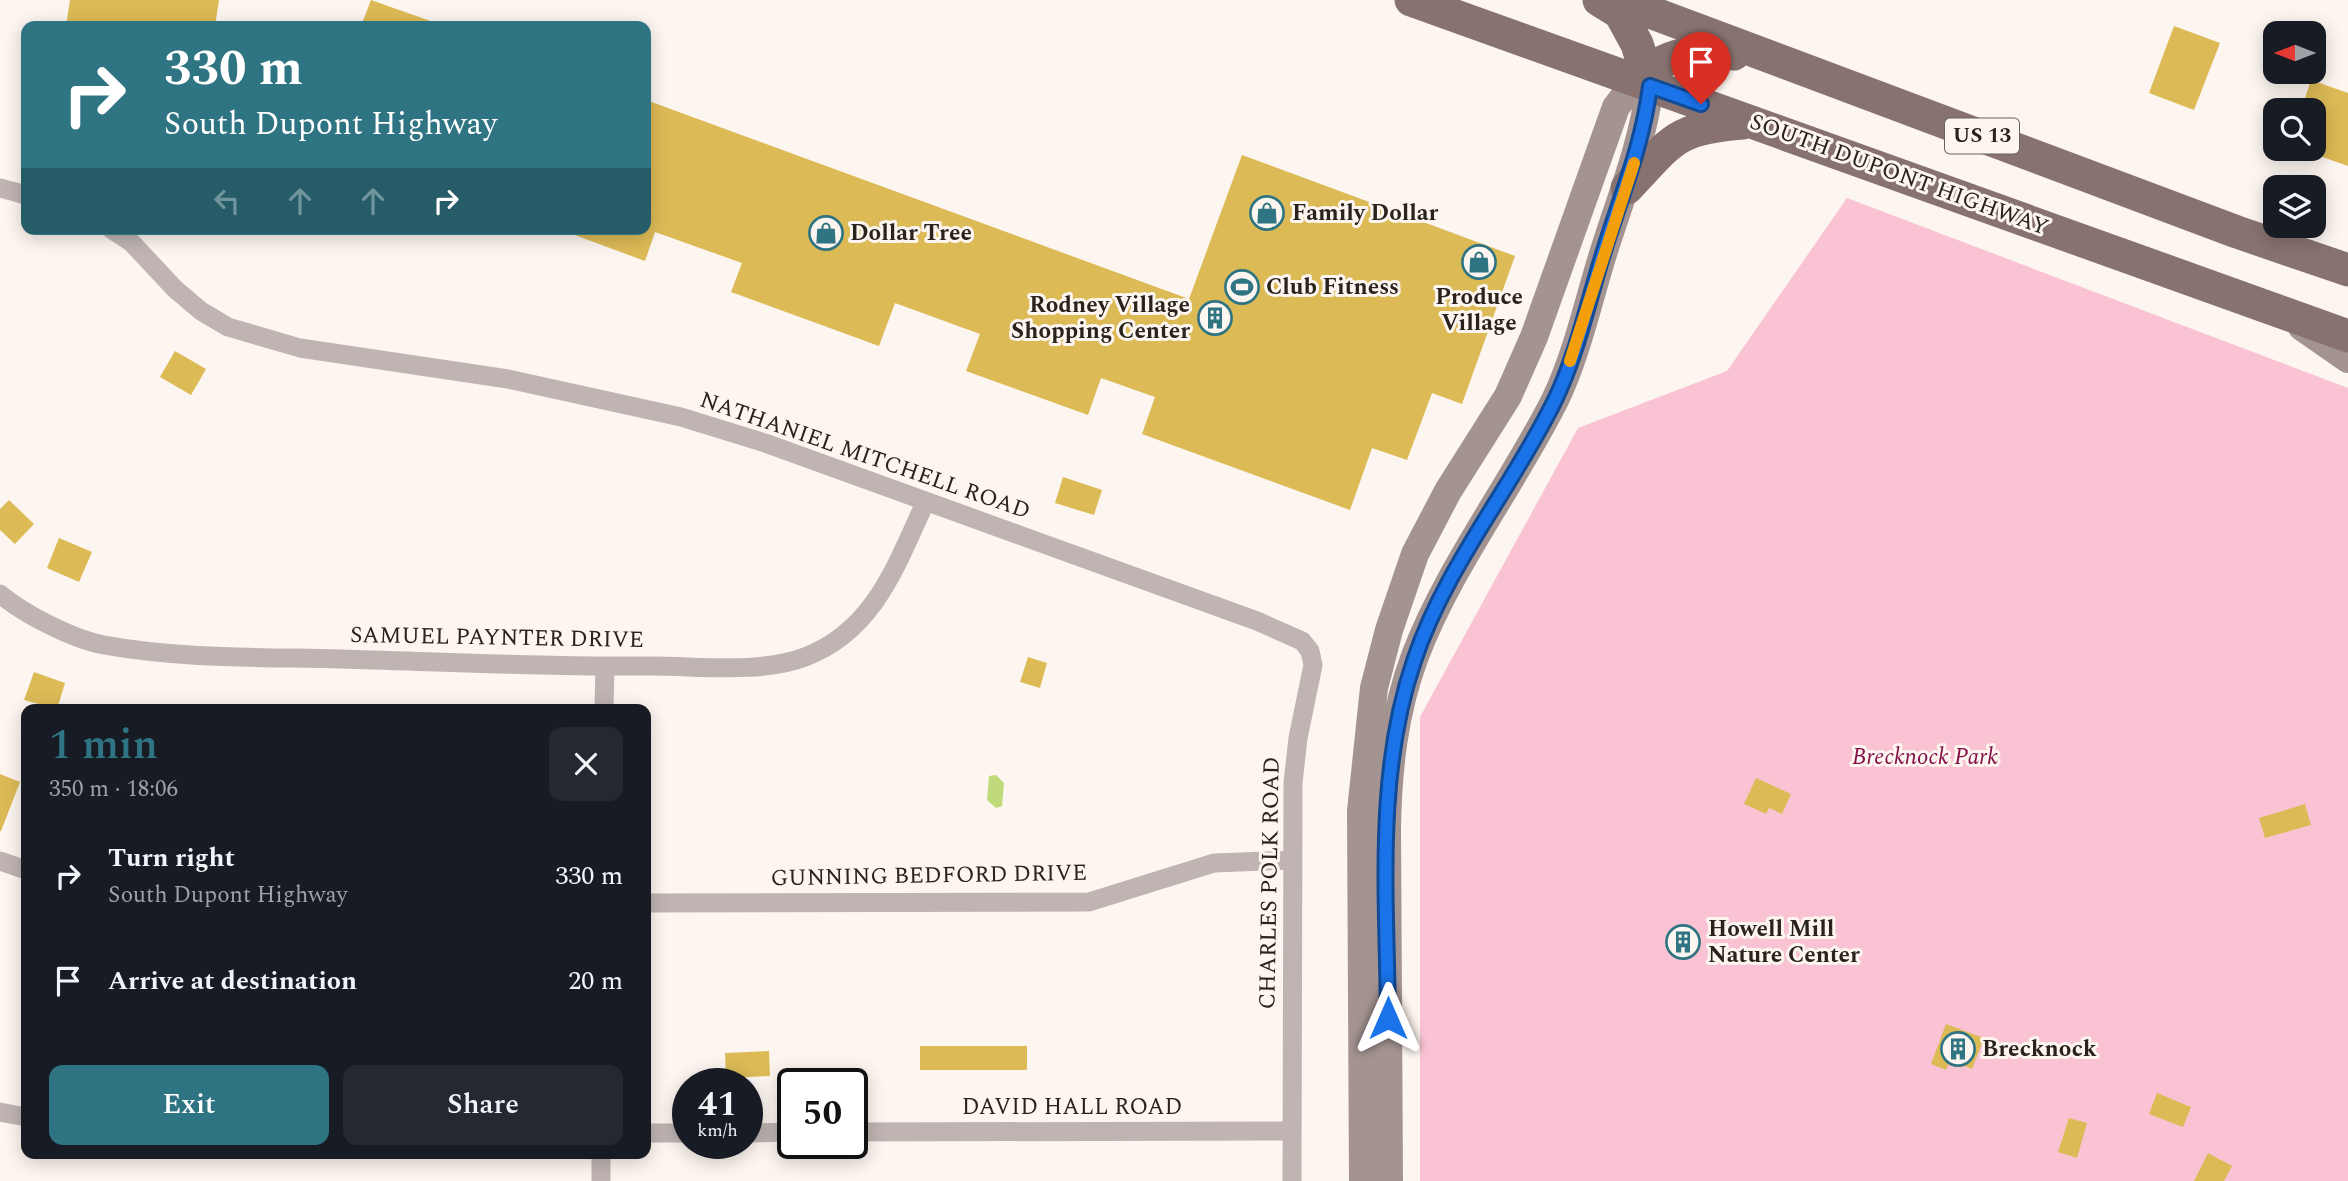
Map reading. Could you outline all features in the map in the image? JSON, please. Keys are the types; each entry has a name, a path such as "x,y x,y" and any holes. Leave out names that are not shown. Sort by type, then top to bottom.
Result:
{"highway":[{"name":"SOUTH DUPONT HIGHWAY","path":"1411,0 1645,79 1752,123 2348,337"},
{"path":"1599,0 1620,13 1645,79 1678,54 1698,51 1768,56"},
{"name":"US 13","path":"1618,0 2237,232 2348,270"},
{"path":"1627,188 1675,138 1695,128 1752,123"}],"main road":[{"path":"1389,1181 1387,828 1391,760 1397,720 1414,659 1455,573 1555,399 1644,132 1645,79"},
{"path":"1363,1181 1359,874 1365,752 1374,688 1389,629 1415,554 1448,491 1508,396 1534,337 1616,107 1645,79"},
{"path":"2279,311 2348,359"},
{"path":"1415,554 1455,573"}],"street":[{"path":"0,188 21,194"},
{"name":"NATHANIEL MITCHELL ROAD","path":"120,235 131,242 175,289 201,311 229,327 300,348 508,379 681,417 765,443 1257,621"},
{"name":"SAMUEL PAYNTER DRIVE","path":"0,594 38,619 100,644 140,650 211,656 605,666 760,665 802,658 819,651 859,621 879,599 925,503"},
{"name":"CHARLES POLK ROAD","path":"1257,621 1302,641 1310,651 1313,665 1295,761 1292,860 1293,1181"},
{"path":"604,704 605,666"},
{"name":"GUNNING BEDFORD DRIVE","path":"651,903 1088,902 1214,863 1292,860"},
{"path":"0,861 21,868"},
{"path":"0,1112 21,1116"},
{"name":"DAVID HALL ROAD","path":"868,1132 1293,1131"},
{"path":"651,1133 672,1133"},
{"path":"601,1159 601,1181"}],"green space":[{"name":"Brecknock Park","path":"1847,198 2348,388 2348,1181 1420,1181 1420,717 1578,428 1727,371"}],"shaded area":[{"path":"996,775 1004,783 1002,806 996,808 987,800 989,776"}],"building":[{"path":"70,0 219,0 216,21 67,21"},
{"path":"371,0 430,21 363,21"},
{"path":"2174,26 2220,43 2194,110 2149,93"},
{"path":"2310,84 2322,84 2348,93 2348,166 2326,158 2326,98 2305,98"},
{"name":"Rodney Village Shopping Center","path":"651,102 1189,299 1242,155 1515,256 1462,404 1432,393 1407,460 1372,448 1350,510 1142,434 1155,397 1101,378 1088,415 966,371 980,334 895,303 879,346 731,292 742,263 655,232 645,261 575,235 651,235"},
{"path":"175,351 206,369 191,395 160,377"},
{"path":"1063,477 1102,490 1094,515 1055,503"},
{"path":"9,500 34,524 15,544 0,530 0,509"},
{"path":"59,538 92,552 79,582 47,568"},
{"path":"1028,657 1047,663 1040,688 1020,682"},
{"path":"34,672 65,683 59,704 39,704 24,700"},
{"path":"0,774 20,782 1,831 0,831"},
{"path":"1756,778 1791,794 1782,814 1769,808 1766,814 1744,804"},
{"path":"2305,804 2311,825 2265,838 2259,818"},
{"name":"Howell Mill Nature Center","path":"1692,927 1694,956 1674,958 1672,929"},
{"name":"Brecknock","path":"1946,1024 1984,1038 1972,1069 1950,1060 1946,1070 1931,1064"},
{"path":"920,1046 1027,1046 1027,1070 920,1070"},
{"path":"769,1051 770,1076 763,1076 763,1068 726,1068 725,1053"},
{"path":"2157,1093 2191,1107 2183,1127 2149,1114"},
{"path":"2069,1118 2087,1123 2077,1158 2058,1152"},
{"path":"2208,1153 2232,1166 2224,1181 2194,1181"}],"slow traffic":[{"path":"1570,361 1634,163"}],"place":[{"name":"Family Dollar","path":"1267,213"},
{"name":"Dollar Tree","path":"826,233"},
{"name":"Produce Village","path":"1479,262"},
{"name":"Club Fitness","path":"1242,287"},
{"name":"Rodney Village Shopping Center","path":"1215,318"},
{"name":"Howell Mill Nature Center","path":"1683,942"},
{"name":"Brecknock","path":"1958,1049"}],"route":[{"path":"1388,1018 1388,787 1397,720 1414,659 1441,598 1555,399 1572,356 1644,132 1650,86 1701,104"}]}
